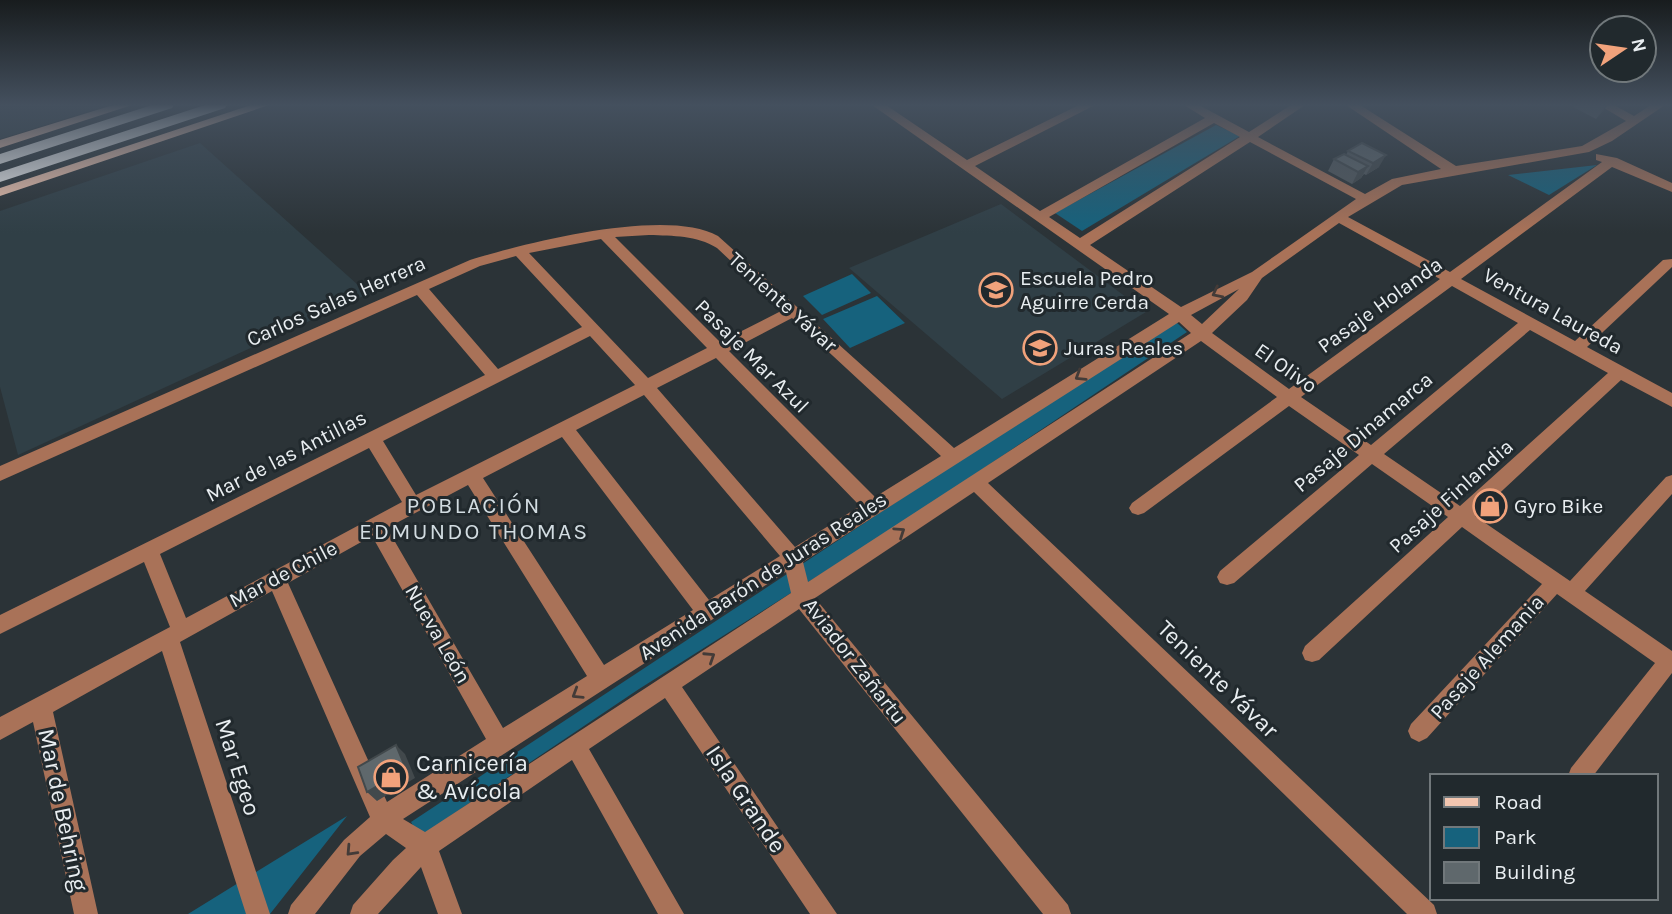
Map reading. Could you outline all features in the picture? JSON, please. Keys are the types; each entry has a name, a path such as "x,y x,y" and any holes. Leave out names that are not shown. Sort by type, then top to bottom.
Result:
{"highway":[{"path":"0,159 35,148"},
{"path":"0,177 90,148"}],"main road":[{"path":"0,192 135,148"}],"street":[{"name":"El Olivo","path":"939,148 1180,314 1289,398 1671,662"},
{"path":"965,166 1002,148"},
{"path":"1040,217 1162,148"},
{"path":"1080,245 1234,148"},
{"path":"1271,148 1366,199"},
{"path":"1419,148 1454,171"},
{"path":"1585,149 1672,188"},
{"name":"Avenida Barón de Juras Reales","path":"300,914 332,871 383,819 404,803 792,556 1180,314 1216,293 1257,275 1366,199 1407,178 1585,149"},
{"name":"Pasaje Holanda","path":"1138,508 1612,161"},
{"name":"Ventura Laureda","path":"1340,218 1672,401"},
{"name":"Carlos Salas Herrera","path":"0,474 475,263 604,234 665,231 706,235"},
{"name":"Pasaje Mar Azul","path":"604,234 872,506"},
{"name":"Teniente Yávar","path":"706,235 722,245 952,456"},
{"name":"Aviador Zañartu","path":"519,251 646,386 792,556 802,597 1059,914"},
{"path":"1577,348 1668,263"},
{"name":"Avenida Barón de Juras Reales","path":"362,914 401,868 425,846 1202,333 1235,303 1257,275"},
{"path":"419,287 496,377"},
{"name":"Mar de Chile","path":"0,729 471,474 794,311"},
{"name":"Pasaje Dinamarca","path":"1227,577 1529,322"},
{"name":"Mar de las Antillas","path":"0,625 592,329"},
{"name":"Pasaje Finlandia","path":"1312,653 1620,372"},
{"path":"564,428 706,612"},
{"path":"372,439 413,505"},
{"path":"471,474 601,679"},
{"name":"Teniente Yávar","path":"975,482 1424,909"},
{"name":"Pasaje Alemania","path":"1419,732 1672,482"},
{"name":"Nueva León","path":"375,525 500,743"},
{"name":"Mar Egeo","path":"149,550 258,914"},
{"path":"275,578 383,819 425,846 450,914"},
{"path":"1581,774 1671,662"},
{"name":"Isla Grande","path":"668,685 825,914"},
{"name":"Mar de Behring","path":"41,707 86,914"},
{"path":"575,745 672,914"}],"shaded area":[{"path":"186,148 205,148 368,294 18,455 0,387 0,211"},
{"name":"Escuela Pedro Aguirre Cerda","path":"1001,204 1146,312 1002,399 849,268"}],"green space":[{"path":"1175,148 1221,148 1082,231 1055,213"},
{"path":"1597,165 1549,195 1508,175"},
{"path":"852,274 871,293 822,315 803,296"},
{"path":"877,296 905,323 850,348 823,319"},
{"path":"1176,322 1187,332 908,519 639,689 419,837 411,822 963,458"},
{"path":"347,816 270,914 188,914"}],"building":[{"path":"1354,148 1371,148 1386,155 1373,163 1348,151"},
{"path":"1344,154 1368,166 1358,172 1334,159"},
{"path":"396,745 406,769 367,792 358,767"}],"place":[{"name":"Escuela Pedro Aguirre Cerda","path":"996,290"},
{"name":"Juras Reales","path":"1040,348"},
{"name":"Gyro Bike","path":"1490,506"},
{"name":"Carnicería & Avícola","path":"391,777"}],"district":[{"name":"POBLACIÓN EDMUNDO THOMAS","path":"474,518"}]}
